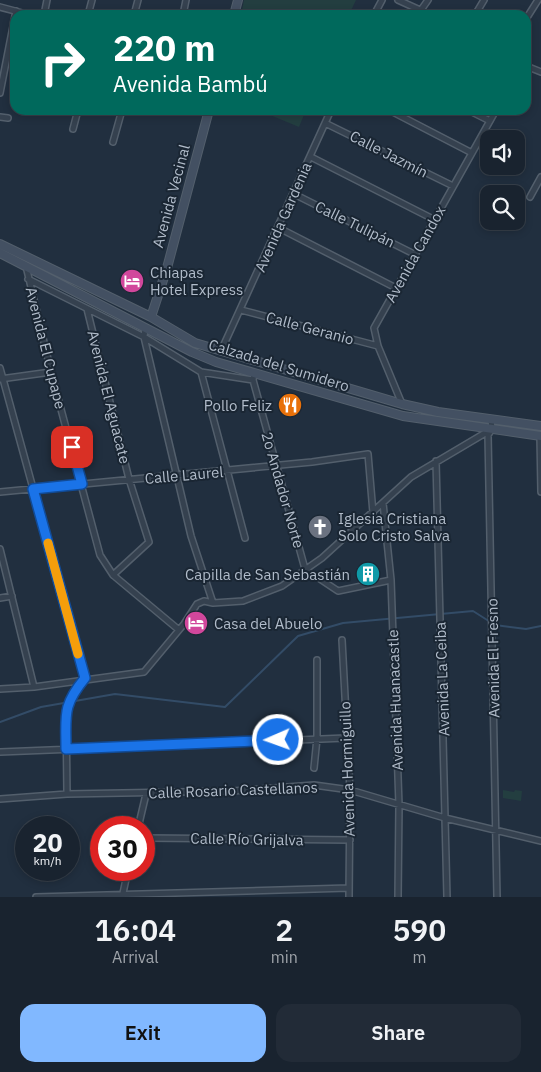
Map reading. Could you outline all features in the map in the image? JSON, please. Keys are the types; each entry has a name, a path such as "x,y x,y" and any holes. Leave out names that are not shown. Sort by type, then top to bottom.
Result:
{"main road":[{"name":"Avenida Vecinal","path":"151,317 167,268 208,115"},
{"path":"0,244 151,317 195,343 402,404 438,412 541,426"},
{"path":"12,259 16,251"},
{"name":"Calzada del Sumidero","path":"0,254 192,352 253,376 319,392 403,416 541,436"},
{"path":"319,392 324,381"}],"street":[{"path":"398,0 421,10 428,0"},
{"path":"531,12 538,1"},
{"path":"0,93 10,42"},
{"path":"73,129 77,115"},
{"path":"113,142 121,115"},
{"name":"Avenida Gardenia","path":"222,351 328,115"},
{"path":"399,115 472,153"},
{"path":"478,115 490,121"},
{"name":"Avenida Candox","path":"402,404 378,346 374,328 493,115"},
{"path":"0,117 8,118"},
{"name":"Calle Jazmín","path":"325,122 453,186"},
{"path":"311,157 435,220"},
{"path":"530,197 541,177"},
{"name":"Calle Tulipán","path":"294,194 416,255"},
{"path":"279,228 396,288"},
{"name":"Avenida El Cupape","path":"26,266 51,372 100,555 113,575 179,630"},
{"path":"28,279 144,337 201,372 253,376"},
{"name":"Avenida El Aguacate","path":"87,309 129,480 149,542 113,575"},
{"name":"Calle Geranio","path":"241,310 378,346"},
{"path":"145,328 144,337 191,536 213,603"},
{"path":"0,368 1,379 85,678"},
{"path":"1,379 51,372"},
{"path":"201,372 245,538"},
{"name":"2o Andador Norte","path":"253,376 275,466 306,569 338,591 391,580"},
{"name":"Avenida El Fresno","path":"491,419 492,429 488,435 498,831 497,897"},
{"path":"0,689 34,687 85,678 144,672 179,630 197,604 204,601 213,603 244,601 282,586 322,558 411,477 492,429"},
{"path":"541,436 541,492"},
{"name":"Calle Laurel","path":"0,492 275,466 368,454 373,513"},
{"name":"Avenida La Ceiba","path":"436,462 447,897"},
{"name":"Avenida Huanacastle","path":"383,502 391,580 399,805 398,897"},
{"path":"0,549 34,687"},
{"path":"0,598 12,596"},
{"name":"Avenida Hormiguillo","path":"342,640 350,790 349,897"},
{"path":"314,768 317,738 317,660"},
{"path":"67,794 66,708 72,694 85,678"},
{"path":"0,752 346,738"},
{"name":"Calle Rosario Castellanos","path":"0,799 67,794 233,791 314,785 350,790 445,818 541,841"},
{"path":"141,816 146,794"},
{"name":"Calle Río Grijalva","path":"155,838 350,840"},
{"path":"123,893 126,881"},
{"path":"36,897 123,893 184,896 349,888"}],"green space":[{"path":"244,0 356,0 351,10 242,10"},
{"path":"270,115 304,115 299,127"},
{"path":"503,790 522,791 521,801 503,798"}],"waterway":[{"path":"0,722 41,707 115,694 225,707 298,636 343,623 473,611 495,625 526,629 541,626"}],"slow traffic":[{"path":"48,543 78,654"}],"place":[{"name":"Chiapas Hotel Express","path":"132,281"},
{"name":"Pollo Feliz","path":"290,405"},
{"name":"Iglesia Cristiana Solo Cristo Salva","path":"320,527"},
{"name":"Capilla de San Sebastián","path":"368,574"},
{"name":"Casa del Abuelo","path":"196,623"}],"route":[{"path":"72,447 82,484 33,489 85,678 72,694 66,708 66,749 278,740"}]}
